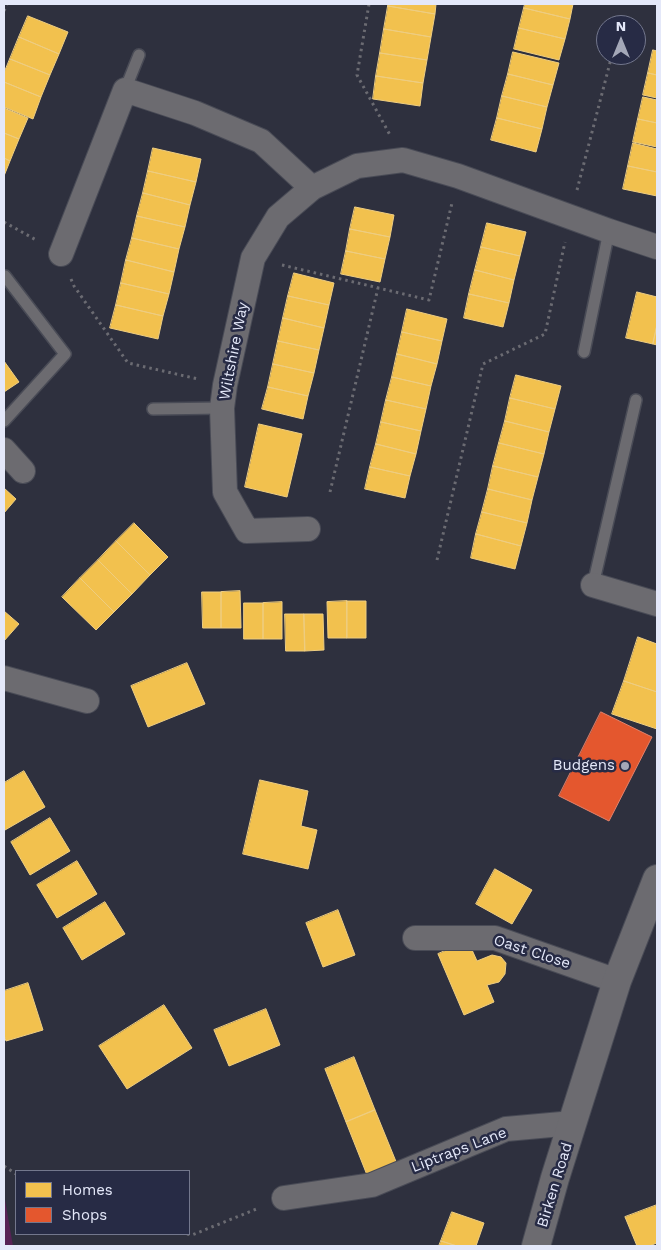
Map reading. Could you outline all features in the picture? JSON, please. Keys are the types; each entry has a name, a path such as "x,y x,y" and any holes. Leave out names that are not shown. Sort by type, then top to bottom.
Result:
{"street":[{"path":"61,254 125,90 195,113 261,141 312,188"},
{"name":"Wiltshire Way","path":"308,530 247,531 225,492 223,396 253,258 278,217 312,188 357,166 403,160 458,176 657,247"},
{"path":"4,450 22,471"},
{"path":"593,585 657,604"},
{"path":"4,678 88,701"},
{"path":"573,1123 617,981 657,879"},
{"name":"Oast Close","path":"415,938 495,938 617,981"},
{"name":"Liptraps Lane","path":"284,1198 372,1185 506,1130 573,1123"},
{"name":"Birken Road","path":"536,1246 573,1123"}],"lane":[{"path":"125,90 139,55"},
{"path":"584,352 609,231"},
{"path":"4,276 65,354 4,422"},
{"path":"153,409 223,396"},
{"path":"593,585 636,400"}],"path":[{"path":"4,11 7,4"},
{"path":"368,4 357,75 403,160"},
{"path":"437,560 483,364 545,334 570,217 609,65"},
{"path":"253,258 429,300 458,176"},
{"path":"4,222 61,254 74,286 128,363 223,396"},
{"path":"330,492 378,288"},
{"path":"4,1166 15,1173"},
{"path":"190,1235 284,1198"}],"shaded area":[{"path":"4,1194 13,1246 4,1246"}],"building: Homes":[{"path":"388,4 436,4 435,14 388,6"},
{"path":"525,4 573,4 570,19 524,8"},
{"path":"388,6 435,14 431,37 384,29"},
{"path":"524,8 570,19 565,39 519,28"},
{"path":"28,16 68,32 59,54 19,37"},
{"path":"519,28 565,39 559,60 514,49"},
{"path":"384,29 431,37 427,60 380,53"},
{"path":"19,37 59,54 50,75 10,59"},
{"path":"653,50 657,51 657,75 648,73"},
{"path":"513,52 559,63 553,85 508,74"},
{"path":"380,53 427,60 423,83 376,76"},
{"path":"10,59 50,75 41,97 4,82 4,73"},
{"path":"648,73 657,75 657,98 643,95"},
{"path":"508,74 553,85 547,107 502,96"},
{"path":"376,76 423,83 420,106 373,99"},
{"path":"4,82 41,97 33,119 4,107"},
{"path":"502,96 547,107 542,129 497,118"},
{"path":"643,97 657,100 657,123 638,119"},
{"path":"4,108 28,118 19,139 4,133"},
{"path":"497,118 542,129 536,152 491,140"},
{"path":"638,119 657,123 657,147 633,142"},
{"path":"4,133 19,139 10,161 4,158"},
{"path":"633,143 657,149 657,172 628,166"},
{"path":"153,148 201,159 196,182 148,171"},
{"path":"4,158 10,161 4,176"},
{"path":"628,166 657,172 657,196 623,189"},
{"path":"148,171 196,182 190,205 143,193"},
{"path":"143,193 190,205 185,227 137,216"},
{"path":"355,207 394,215 390,237 350,229"},
{"path":"137,216 185,227 179,249 132,238"},
{"path":"487,223 526,232 520,256 481,247"},
{"path":"350,229 390,237 385,259 346,251"},
{"path":"132,238 179,249 174,272 126,260"},
{"path":"481,247 520,256 514,280 475,270"},
{"path":"346,251 385,259 380,282 341,274"},
{"path":"126,260 174,272 169,294 121,283"},
{"path":"475,270 514,280 509,303 469,294"},
{"path":"294,273 334,283 329,305 288,296"},
{"path":"121,283 169,294 163,316 116,305"},
{"path":"637,292 657,297 657,325 653,344 626,338"},
{"path":"469,294 509,303 503,327 464,318"},
{"path":"288,296 329,305 324,328 283,318"},
{"path":"116,305 163,316 158,339 110,328"},
{"path":"407,309 447,319 442,341 402,332"},
{"path":"283,318 324,328 319,350 278,341"},
{"path":"657,325 657,345 653,344"},
{"path":"402,332 442,341 437,364 397,354"},
{"path":"278,341 319,350 314,373 273,364"},
{"path":"397,354 437,364 431,386 392,377"},
{"path":"4,361 19,382 4,392"},
{"path":"273,364 314,373 308,396 268,387"},
{"path":"516,375 561,386 555,409 510,398"},
{"path":"392,377 431,386 426,409 386,400"},
{"path":"268,387 308,396 303,419 262,409"},
{"path":"510,398 555,409 549,432 505,421"},
{"path":"386,400 426,409 421,431 381,422"},
{"path":"505,421 549,432 544,454 499,443"},
{"path":"381,422 421,431 416,454 376,444"},
{"path":"259,424 302,434 287,497 245,487"},
{"path":"499,443 544,454 538,477 493,466"},
{"path":"376,444 416,454 410,476 370,467"},
{"path":"493,466 538,477 532,500 488,489"},
{"path":"370,467 410,476 405,498 365,489"},
{"path":"4,488 16,499 4,513"},
{"path":"488,489 532,500 527,523 482,512"},
{"path":"482,512 527,523 521,546 476,534"},
{"path":"134,523 168,557 150,575 116,541"},
{"path":"476,534 521,546 515,569 471,558"},
{"path":"116,541 150,575 132,594 98,560"},
{"path":"98,560 132,594 114,612 80,578"},
{"path":"80,578 114,612 96,630 62,597"},
{"path":"240,591 241,628 221,628 221,592"},
{"path":"202,592 221,592 221,628 203,628"},
{"path":"347,601 347,638 328,638 327,602"},
{"path":"347,601 366,601 366,638 347,638"},
{"path":"282,602 282,639 263,639 263,603"},
{"path":"244,603 263,603 263,639 244,639"},
{"path":"4,611 19,624 4,641"},
{"path":"285,614 304,614 305,651 286,651"},
{"path":"304,614 323,614 324,650 305,651"},
{"path":"638,637 657,644 657,692 624,681"},
{"path":"187,663 205,704 148,727 131,686"},
{"path":"624,681 657,692 657,729 612,714"},
{"path":"24,771 45,807 5,830 4,783"},
{"path":"260,780 308,791 301,826 317,830 308,869 243,854"},
{"path":"50,818 70,851 30,875 11,842"},
{"path":"77,861 97,894 57,918 37,885"},
{"path":"495,869 532,890 512,924 476,904"},
{"path":"105,902 125,934 82,960 63,928"},
{"path":"338,910 355,955 323,967 306,923"},
{"path":"468,941 477,961 492,955 501,957 506,963 505,974 499,982 487,985 494,1002 464,1015 438,954"},
{"path":"28,983 43,1030 6,1041 4,1035 4,991"},
{"path":"164,1005 192,1048 127,1089 99,1046"},
{"path":"266,1009 280,1045 229,1066 214,1030"},
{"path":"354,1057 375,1110 346,1122 325,1069"},
{"path":"375,1110 397,1164 367,1175 346,1122"},
{"path":"657,1205 657,1243 649,1246 637,1246 625,1217"},
{"path":"452,1212 484,1223 476,1246 457,1246 441,1241"},
{"path":"441,1241 457,1246 439,1246"}],"building: Shops":[{"path":"601,712 652,737 609,821 559,796"}],"place":[{"name":"Budgens","path":"625,766"}]}
